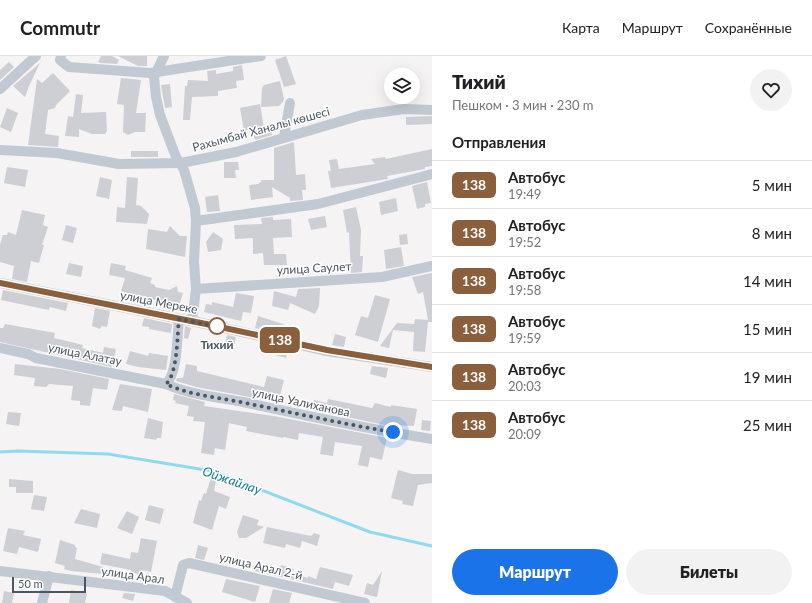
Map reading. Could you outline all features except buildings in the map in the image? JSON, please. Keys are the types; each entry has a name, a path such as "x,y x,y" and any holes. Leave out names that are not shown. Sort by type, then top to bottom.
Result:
{"street":[{"path":"0,89 36,56"},
{"path":"61,56 60,60 69,67 150,73 261,56"},
{"path":"164,56 154,77 156,97 160,115 176,157 181,163 192,198 196,221 194,262 196,289 192,321"},
{"path":"284,137 290,103"},
{"name":"Рахымбай Ханалы көшесі","path":"0,150 57,153 119,164 181,163 236,152 284,137 376,112 404,109 432,110"},
{"path":"196,221 318,204 432,174"},
{"name":"улица Саулет","path":"196,289 382,277 432,266"},
{"name":"улица Мереке","path":"0,283 192,321 327,350 432,367"},
{"path":"166,384 170,380 173,371 179,319"},
{"name":"улица Алатау","path":"0,348 28,354 36,358 166,384"},
{"name":"улица Уалиханова","path":"166,384 184,391 325,421 432,438"},
{"name":"улица Арал 2-й","path":"175,597 183,566 189,563 365,603"},
{"name":"улица Арал","path":"0,571 165,591 186,603"},
{"path":"42,603 49,576"}],"waterway":[{"name":"Ойжайлау","path":"0,452 18,451 108,454 212,471 370,532 432,546"}],"bus line":[{"name":"138","path":"0,283 18,288 206,324 327,350 432,367"}],"place":[{"name":"Тихий","path":"217,326"}],"route":[{"path":"217,326 219,327 179,319 173,371 170,380 166,384 177,389 198,394 276,409 325,421 393,432"}]}
